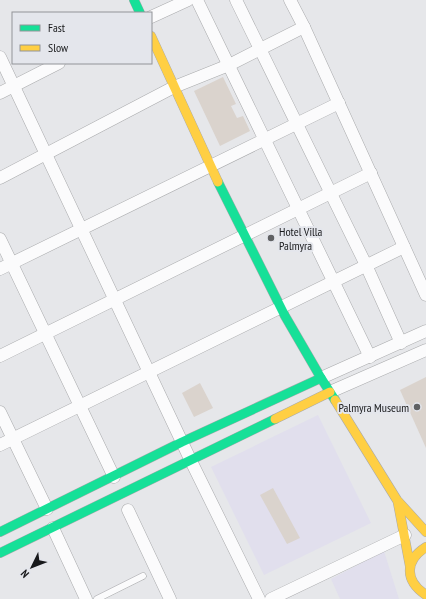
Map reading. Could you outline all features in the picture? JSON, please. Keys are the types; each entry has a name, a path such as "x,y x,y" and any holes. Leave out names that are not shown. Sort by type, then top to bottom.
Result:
{"main road":[{"path":"134,0 140,12"},
{"path":"152,38 209,166 280,308 321,378 397,500 426,532"},
{"path":"0,532 114,477 182,442 321,378"},
{"path":"0,553 330,392"},
{"path":"397,500 405,535 411,580 423,595"},
{"path":"410,566 415,554 426,547"}],"street":[{"path":"152,17 188,0"},
{"path":"198,0 370,357"},
{"path":"236,0 366,265 401,343"},
{"path":"290,0 304,27 426,295"},
{"path":"0,178 174,87 229,64 304,27"},
{"path":"0,57 190,459 259,599"},
{"path":"0,93 57,64"},
{"path":"0,269 339,103"},
{"path":"0,356 371,173"},
{"path":"0,239 114,477"},
{"path":"0,445 404,247"},
{"path":"321,378 426,331"},
{"path":"330,392 426,350"},
{"path":"0,412 47,510"},
{"path":"128,510 170,599"},
{"path":"53,528 86,599"},
{"path":"271,599 405,535"}],"lane":[{"path":"97,599 143,576"}],"shaded area":[{"path":"318,415 371,523 264,575 211,467"},
{"path":"384,551 399,599 340,599 331,579"}],"building":[{"path":"223,77 236,104 231,106 237,118 243,116 250,131 220,146 194,91"},
{"name":"Palmyra Museum","path":"426,377 426,448 400,390"},
{"path":"200,383 213,408 194,417 182,393"},
{"path":"273,488 300,538 287,544 260,495"}],"traffic: fast":[{"path":"134,0 140,12"},
{"path":"218,182 285,316 321,378"},
{"path":"0,532 182,442 321,378 335,400"},
{"path":"0,553 275,419"}],"traffic: slow":[{"path":"152,38 218,182"},
{"path":"275,419 330,392"},
{"path":"335,400 397,500 426,532"},
{"path":"398,503 410,566"},
{"path":"426,547 414,558 410,571 414,584 426,595"}],"place":[{"name":"Hotel Villa Palmyra","path":"271,238"},
{"name":"Palmyra Museum","path":"417,407"}]}
